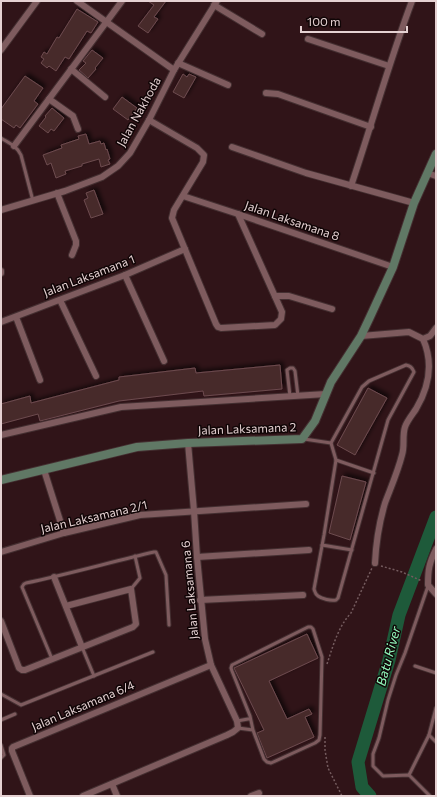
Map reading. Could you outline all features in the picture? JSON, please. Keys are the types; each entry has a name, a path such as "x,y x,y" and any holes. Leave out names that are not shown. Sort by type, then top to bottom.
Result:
{"street":[{"path":"1,50 37,1"},
{"path":"77,1 174,70"},
{"path":"14,146 122,1"},
{"path":"351,186 411,2 404,1"},
{"path":"216,3 262,34"},
{"name":"Jalan Nakhoda","path":"1,210 57,194 102,177 118,166 130,153 149,120 174,70 216,3"},
{"path":"308,39 389,66"},
{"path":"178,64 228,85"},
{"path":"71,69 105,97"},
{"path":"266,93 278,94 371,127"},
{"path":"48,99 73,116 78,129"},
{"path":"149,120 197,148 204,155 203,162 174,210 172,218 216,324 221,328 275,325 281,319 282,312 238,214"},
{"path":"232,147 306,173 414,203"},
{"name":"Jalan Laksamana 2","path":"1,480 137,447 188,443 302,439 315,421 331,382 361,336 393,267 414,203 436,154"},
{"path":"427,173 436,176"},
{"path":"57,194 76,241 72,255"},
{"name":"Jalan Laksamana 8","path":"183,196 393,267"},
{"name":"Jalan Laksamana 1","path":"1,322 125,275 185,249"},
{"path":"125,275 164,361"},
{"path":"275,296 289,296 332,309"},
{"path":"60,300 96,376"},
{"path":"16,316 40,380"},
{"path":"423,339 430,336 436,328"},
{"path":"361,336 409,332 423,339 429,358 427,384 417,407 405,426 403,436 403,453 385,504 376,547 375,563"},
{"path":"1,435 121,407 326,394"},
{"name":"Jalan Laksamana 6","path":"188,443 200,600 205,639 210,664 237,724"},
{"path":"44,470 64,533"},
{"name":"Jalan Laksamana 2/1","path":"1,552 64,533 140,515 306,504"},
{"path":"436,549 428,570 428,585 436,594"},
{"path":"197,557 309,550"},
{"path":"54,577 82,647"},
{"path":"1,621 19,668 22,670 135,626 136,624 131,589 66,606"},
{"path":"200,600 303,595"},
{"name":"Jalan Laksamana 6/4","path":"30,796 12,751 13,747 210,664"},
{"path":"83,796 227,735 233,732 237,724"},
{"path":"112,784 117,796"},
{"path":"251,796 259,793"}],"lane":[{"path":"1,138 19,150 33,201"},
{"path":"406,365 410,366 414,372 388,420 338,598 333,601 318,596 315,594 314,589 336,460 331,443 362,387 369,381 406,365"},
{"path":"290,396 287,370 290,368 295,369 298,396"},
{"path":"302,439 331,443"},
{"path":"336,460 374,473"},
{"path":"322,545 352,550"},
{"path":"52,659 22,587 26,583 156,552 166,575 169,625"},
{"path":"131,589 140,578 135,556"},
{"path":"428,585 388,700 379,738 373,754 373,766 384,776 409,775 430,796"},
{"path":"308,627 311,627 322,657 319,740 271,762 267,762 264,759 250,719 232,671 232,665 308,627"},
{"path":"82,647 94,676"},
{"path":"1,694 21,705 153,652"},
{"path":"414,666 436,673"},
{"path":"409,775 429,735 436,708"},
{"path":"1,720 15,714"},
{"path":"237,724 250,719"},
{"path":"237,724 253,730"},
{"path":"429,735 436,742"},
{"path":"1,745 4,754 1,758"}],"path":[{"path":"327,665 334,642 346,618 351,613 375,563 420,580"},
{"path":"325,735 325,750 328,768 342,796"}],"building":[{"path":"148,1 166,1 154,17 158,19 148,33 138,26 154,5"},
{"path":"77,9 98,22 91,33 87,31 69,59 65,57 56,71 49,66 47,68 41,63 44,59 41,57 44,52 47,54 57,37 59,38"},
{"path":"92,50 103,58 88,78 79,70 86,63 83,61"},
{"path":"183,74 187,77 189,74 196,77 184,98 173,92"},
{"path":"25,76 43,88 34,101 38,104 20,128 16,125 14,128 1,119 1,109"},
{"path":"122,97 137,108 128,120 113,109"},
{"path":"52,108 64,118 54,131 51,129 48,133 39,126"},
{"path":"86,134 89,144 100,141 101,144 104,143 110,159 108,160 110,164 101,167 99,159 65,171 66,174 56,178 51,163 47,165 43,155 62,148 61,145 79,139 78,136"},
{"path":"94,190 103,214 91,218 84,200 88,198 86,193"},
{"path":"280,365 282,389 204,396 203,391 119,401 40,421 38,414 1,424 1,404 30,396 31,403 119,380 119,377 195,368 196,373"},
{"path":"368,388 387,398 355,455 337,445"},
{"path":"342,476 366,482 350,540 329,533"},
{"path":"307,634 318,658 269,681 287,719 309,709 312,714 305,717 314,737 267,758 257,733 264,730 234,668"}],"waterway":[{"name":"Batu River","path":"370,796 362,787 358,762 389,660 399,615 436,517"}]}
